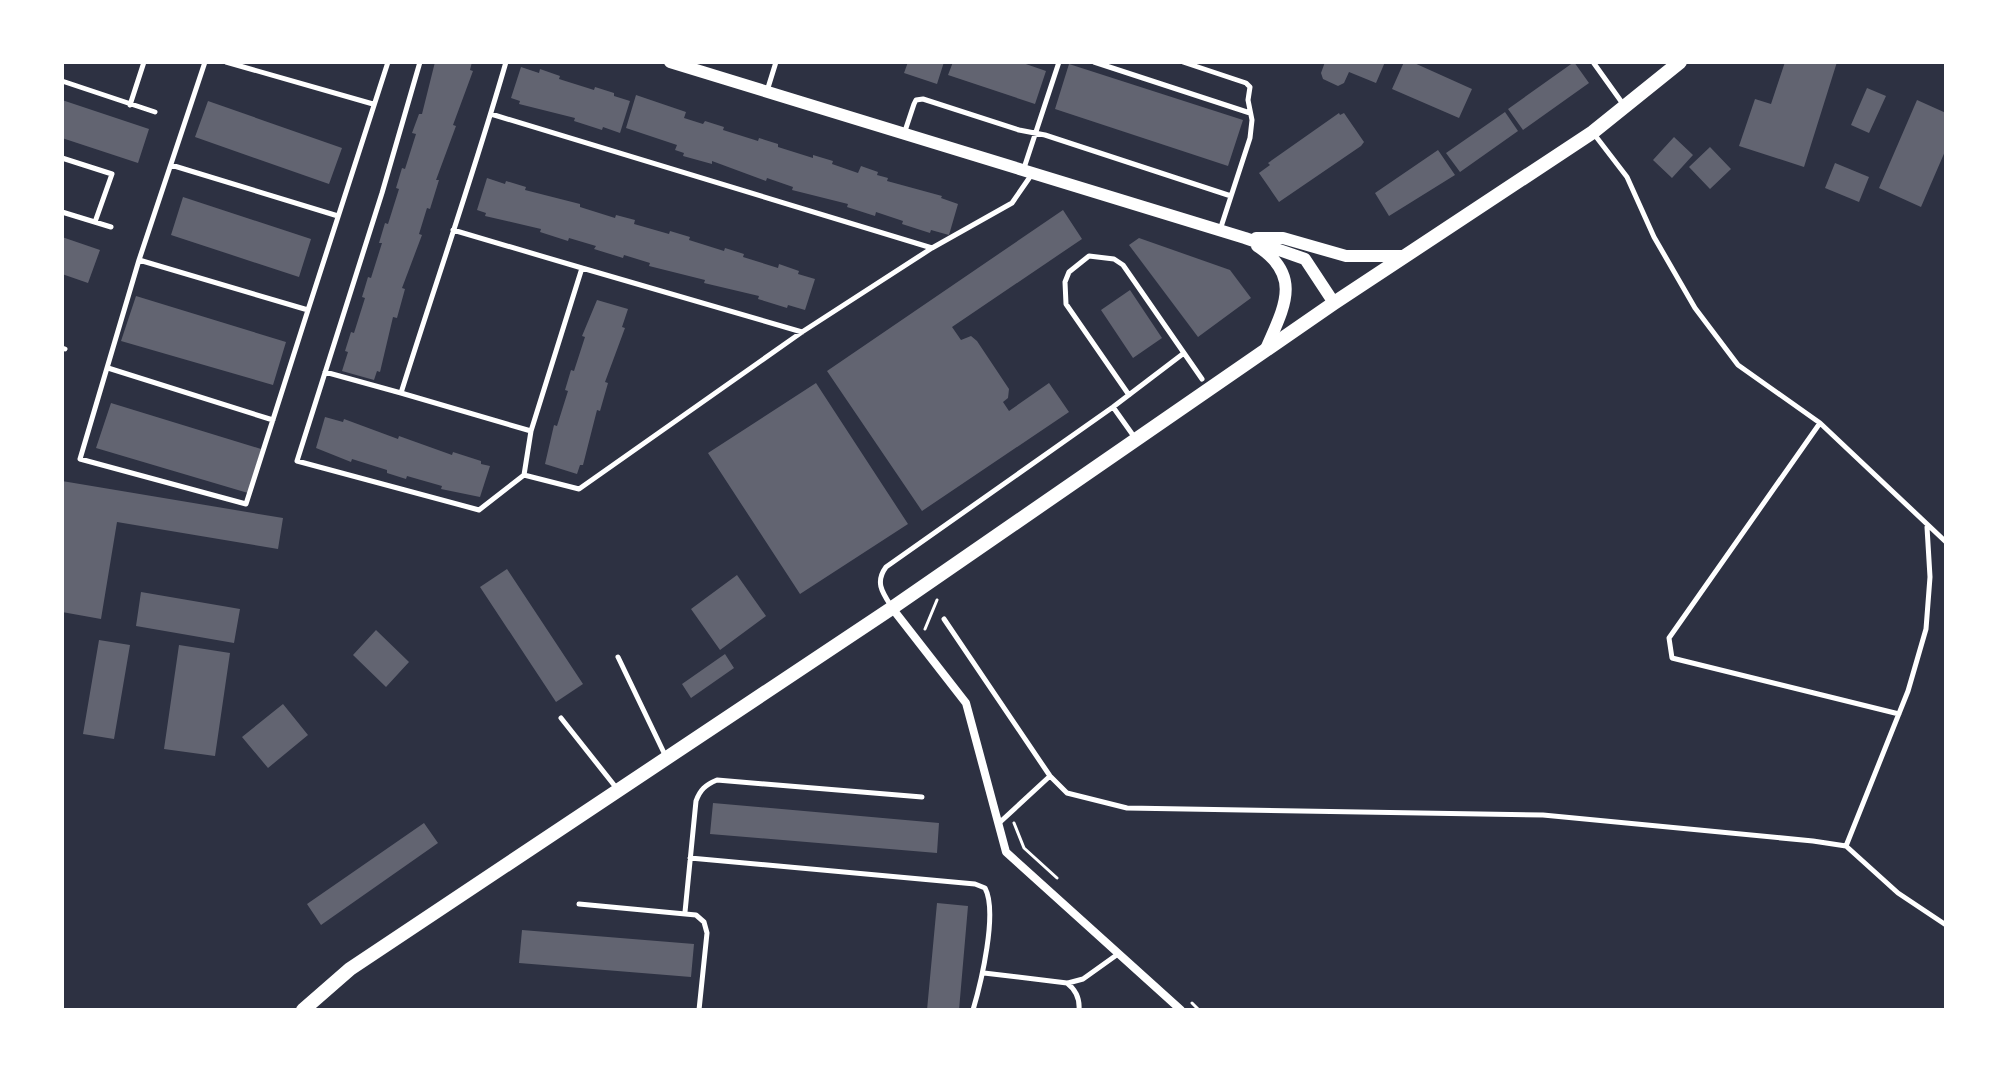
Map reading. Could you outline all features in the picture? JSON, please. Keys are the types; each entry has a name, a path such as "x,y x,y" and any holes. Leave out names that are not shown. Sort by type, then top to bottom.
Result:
{"main road":[{"path":"303,1010 350,969 892,608 1266,349 1593,132 1680,62"}],"street":[{"path":"670,62 1305,259 1334,303"},
{"path":"1245,238 1283,238 1346,256 1405,256"},
{"path":"1245,238 1276,261 1287,284 1287,302 1266,349"},
{"path":"892,608 966,703 1006,852 1181,1010"}],"lane":[{"path":"130,105 144,62"},
{"path":"205,62 139,260 80,459 246,504 388,62"},
{"path":"226,62 373,104"},
{"path":"420,62 297,461 479,510 524,475 531,431 582,268"},
{"path":"401,393 506,62"},
{"path":"767,91 776,62"},
{"path":"524,475 579,489 802,332 932,248 1012,203 1027,173 1036,133 1059,62"},
{"path":"1094,62 1250,113"},
{"path":"1183,62 1249,85 1250,138 1220,231"},
{"path":"1593,62 1626,108"},
{"path":"62,81 155,112"},
{"path":"904,134 919,98 1231,196"},
{"path":"491,114 932,248"},
{"path":"1593,132 1627,177 1654,237 1695,308 1738,365 1820,423 1946,542"},
{"path":"62,158 112,174 95,222"},
{"path":"171,165 338,216"},
{"path":"62,212 111,227"},
{"path":"453,230 802,332"},
{"path":"1129,395 1066,304 1065,282 1077,263 1089,256 1114,259 1123,265 1202,379"},
{"path":"139,260 308,310"},
{"path":"892,608 881,591 880,581 886,567 1113,407 1184,353"},
{"path":"108,368 273,420"},
{"path":"325,372 531,431"},
{"path":"1113,407 1136,439"},
{"path":"1820,423 1669,638 1672,658 1899,714"},
{"path":"1846,846 1899,714 1926,629 1930,577 1927,526"},
{"path":"944,619 1050,776 1067,793 1127,808 1543,815 1846,846 1898,893 1946,925"},
{"path":"618,657 667,758"},
{"path":"561,718 618,790"},
{"path":"997,824 1050,776"},
{"path":"685,912 696,801 699,791 717,780 922,797"},
{"path":"690,858 975,884 985,888 990,905 984,973 973,1010"},
{"path":"579,904 685,912 696,915 704,922 707,933 699,1010"},
{"path":"984,973 1067,983 1083,979 1118,954"},
{"path":"1067,983 1075,989 1079,1010"}],"path":[{"path":"925,628 937,600"},
{"path":"1010,812 1024,848 1059,880"},
{"path":"1187,999 1199,1010"}],"building":[{"path":"435,62 472,62 470,70 473,71 453,125 456,126 436,180 439,180 430,209 427,208 419,234 422,235 402,288 405,289 397,318 393,317 380,372 377,371 374,380 342,371 348,352 345,351 351,332 354,333 368,277 371,278 385,223 388,224 399,189 396,188 416,134 412,133 419,114 422,114"},
{"path":"908,62 944,62 937,84 904,73"},
{"path":"953,62 1020,62 1046,71 1035,104 948,75"},
{"path":"1325,62 1385,62 1376,83 1349,72 1344,83 1338,86 1323,79 1321,73"},
{"path":"1404,62 1412,62 1472,89 1459,118 1392,89"},
{"path":"1574,62 1589,83 1523,130 1508,109"},
{"path":"1785,62 1837,62 1804,167 1739,146 1755,99 1771,104"},
{"path":"1069,64 1243,120 1228,166 1055,109"},
{"path":"521,67 539,73 540,69 560,76 559,79 594,90 595,87 630,101 620,133 519,104 520,101 511,98"},
{"path":"1867,88 1886,96 1869,133 1851,125"},
{"path":"636,95 686,112 684,118 703,124 705,121 758,141 759,138 813,158 813,155 833,161 832,164 858,173 861,166 878,172 877,175 888,178 887,181 942,196 958,204 949,235 931,230 930,233 876,212 875,216 847,207 848,204 792,190 793,187 767,178 766,181 712,161 712,164 683,156 684,153 675,150 677,145 626,128"},
{"path":"62,100 149,129 138,163 62,138"},
{"path":"1917,100 1946,113 1946,149 1921,207 1879,188"},
{"path":"208,101 342,148 329,184 195,137"},
{"path":"1505,112 1518,131 1460,172 1446,153"},
{"path":"1339,113 1344,113 1364,142 1279,202 1259,173 1270,165 1268,163"},
{"path":"1674,137 1693,155 1672,178 1653,160"},
{"path":"1710,147 1731,169 1710,189 1689,167"},
{"path":"1438,150 1455,175 1389,216 1375,193"},
{"path":"1835,163 1869,177 1859,202 1825,188"},
{"path":"487,178 526,187 525,190 580,204 580,207 615,218 616,215 635,220 634,224 690,237 689,240 724,251 725,248 778,268 779,264 799,271 798,274 815,279 805,310 788,305 787,308 758,299 759,296 704,283 705,280 594,249 596,246 540,232 541,229 485,216 486,213 477,210"},
{"path":"183,197 311,239 299,277 171,235"},
{"path":"1063,210 1082,239 952,327 961,340 971,336 977,341 1009,389 1008,398 1003,402 1009,411 1049,383 1069,412 922,511 827,371"},
{"path":"62,237 100,250 88,283 62,274"},
{"path":"1139,238 1230,270 1251,298 1198,337 1129,245"},
{"path":"1130,290 1162,338 1133,358 1101,310"},
{"path":"136,296 286,342 273,385 121,341"},
{"path":"597,300 628,309 622,327 625,328 605,382 608,383 600,411 597,410 583,465 580,465 577,474 545,464 554,425 557,426 568,391 565,390 571,370 574,371 585,337 582,336"},
{"path":"816,383 908,524 800,594 708,453"},
{"path":"111,403 261,449 248,493 96,448"},
{"path":"325,417 343,422 344,419 398,439 399,436 452,455 453,452 481,461 481,464 490,466 480,497 441,489 442,486 407,476 406,479 316,448"},
{"path":"62,481 283,518 278,549 117,522 101,619 62,612"},
{"path":"507,569 583,684 556,702 480,587"},
{"path":"737,575 766,616 720,650 691,609"},
{"path":"141,592 240,609 234,643 136,626"},
{"path":"376,630 409,662 386,687 353,655"},
{"path":"99,640 130,645 114,739 83,734"},
{"path":"179,645 230,653 215,756 164,749"},
{"path":"725,654 734,668 691,698 682,684"},
{"path":"283,704 308,735 268,768 242,737"},
{"path":"713,803 939,823 937,853 710,834"},
{"path":"424,823 438,843 321,925 307,904"},
{"path":"937,903 968,906 959,1010 927,1010"},
{"path":"522,930 694,944 691,977 519,963"}]}
